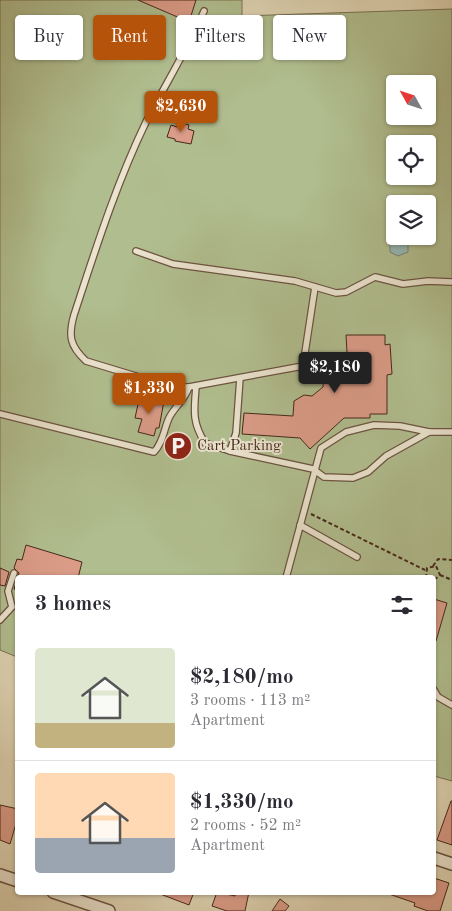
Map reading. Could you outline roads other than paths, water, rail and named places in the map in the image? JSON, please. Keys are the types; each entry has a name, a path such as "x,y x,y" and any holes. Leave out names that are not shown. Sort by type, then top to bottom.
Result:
{"street":[{"path":"436,859 452,864"},
{"path":"0,875 15,880"},
{"path":"62,895 109,911"}],"lane":[{"path":"204,11 189,44 147,121 128,163 69,331 77,353 86,361 172,386 189,387 303,366 315,287"},
{"path":"136,251 173,264 295,281 336,293 346,292 375,277 403,284 452,282"},
{"path":"230,451 236,433 240,378"},
{"path":"196,386 194,414 196,429 205,444 313,469 324,477 353,478 368,472 386,456 429,432"},
{"path":"0,414 154,452 159,447 169,418 182,402 189,387"},
{"path":"287,575 313,469 321,448 346,432 374,425 400,426 429,432 452,432"},
{"path":"300,525 357,557"},
{"path":"0,620 15,606 8,592 14,573"},
{"path":"436,694 438,697 452,705"}],"water":[{"path":"390,245 408,245 408,252 398,256 390,252"}],"place":[{"name":"Cart Parking","path":"178,446"}]}
